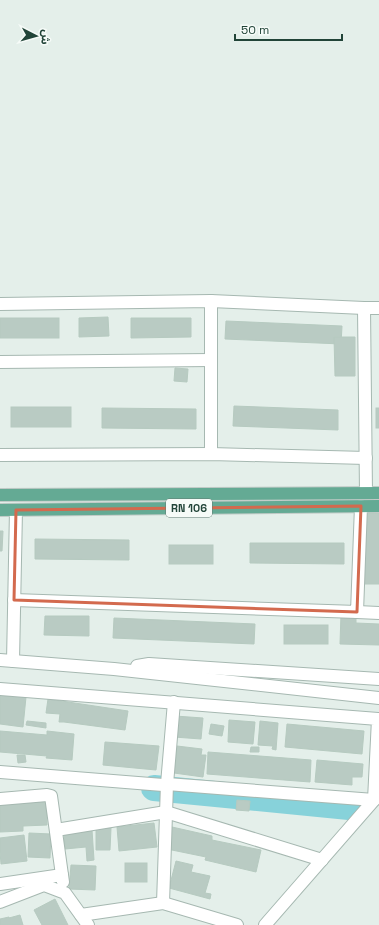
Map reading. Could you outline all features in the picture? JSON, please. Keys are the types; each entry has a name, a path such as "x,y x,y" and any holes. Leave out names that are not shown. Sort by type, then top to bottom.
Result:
{"main road":[{"name":"RN 106","path":"0,495 379,493"},
{"name":"RN 106","path":"0,510 379,506"}],"street":[{"path":"0,304 211,301 379,308"},
{"path":"211,301 211,454"},
{"path":"364,308 366,494"},
{"path":"0,362 211,360"},
{"path":"0,455 211,454 366,458"},
{"path":"357,612 361,506"},
{"path":"13,661 16,510"},
{"path":"14,600 379,613"},
{"path":"0,660 114,669 379,698"},
{"path":"114,669 149,664 379,679"},
{"path":"0,689 378,719 374,800 265,925"},
{"path":"163,903 167,784 174,702"},
{"path":"0,772 374,800"},
{"path":"0,799 46,795 51,796 65,893 84,920 163,903 237,925"},
{"path":"56,830 166,812 322,860"},
{"path":"0,884 62,875"},
{"path":"0,902 44,885 65,893"}],"highlighted area":[{"path":"361,506 357,612 14,600 16,510"}],"building":[{"path":"108,317 109,336 79,337 79,318"},
{"path":"0,318 59,318 59,338 0,338"},
{"path":"131,318 191,318 191,337 131,338"},
{"path":"226,321 342,326 341,344 225,339"},
{"path":"334,337 355,337 355,376 335,376"},
{"path":"175,368 188,369 187,382 174,381"},
{"path":"234,406 338,410 338,430 233,426"},
{"path":"11,407 71,407 71,427 11,427"},
{"path":"102,408 196,409 196,429 102,428"},
{"path":"376,408 379,408 379,428 376,428"},
{"path":"365,513 379,513 379,584 363,584"},
{"path":"0,531 3,531 2,551 0,551"},
{"path":"35,539 129,540 129,560 35,559"},
{"path":"250,543 344,543 344,564 250,563"},
{"path":"169,545 213,545 213,564 169,564"},
{"path":"341,614 356,614 356,623 379,624 379,645 340,644"},
{"path":"45,616 89,616 89,636 44,635"},
{"path":"114,618 255,624 254,644 113,638"},
{"path":"284,625 328,625 328,644 284,644"},
{"path":"0,694 26,697 23,727 0,724"},
{"path":"48,699 128,711 125,730 59,722 60,714 46,713"},
{"path":"175,716 203,718 201,739 174,737"},
{"path":"229,720 255,722 253,744 228,742"},
{"path":"27,721 46,723 46,728 26,725"},
{"path":"260,721 278,723 276,750 272,749 273,746 258,745"},
{"path":"211,724 224,726 222,736 209,734"},
{"path":"287,724 364,731 362,754 285,747"},
{"path":"0,731 47,735 47,731 74,734 72,760 46,758 47,756 0,752"},
{"path":"105,742 159,746 156,770 103,765"},
{"path":"177,746 202,749 201,755 206,755 203,777 174,773"},
{"path":"251,747 259,747 259,752 250,752"},
{"path":"208,752 311,760 310,782 207,774"},
{"path":"17,755 25,755 26,762 18,763"},
{"path":"317,760 363,764 362,777 352,777 352,785 315,782"},
{"path":"237,800 250,801 249,811 236,810"},
{"path":"46,802 47,825 23,826 23,831 0,832 0,804"},
{"path":"154,823 157,847 119,851 117,827"},
{"path":"172,827 212,836 212,840 261,850 256,872 205,860 206,857 167,849"},
{"path":"96,828 111,828 110,850 96,850"},
{"path":"92,830 94,860 87,861 86,847 65,849 64,832"},
{"path":"29,833 51,834 50,858 28,857"},
{"path":"24,835 27,861 1,864 0,838"},
{"path":"176,861 193,865 191,872 210,876 205,893 211,894 210,899 169,888"},
{"path":"125,863 147,863 147,882 125,882"},
{"path":"71,865 96,866 95,890 69,889"},
{"path":"55,899 68,925 42,925 34,910"},
{"path":"20,915 23,925 0,925 0,919"}],"waterway":[{"path":"154,788 349,807"}]}
